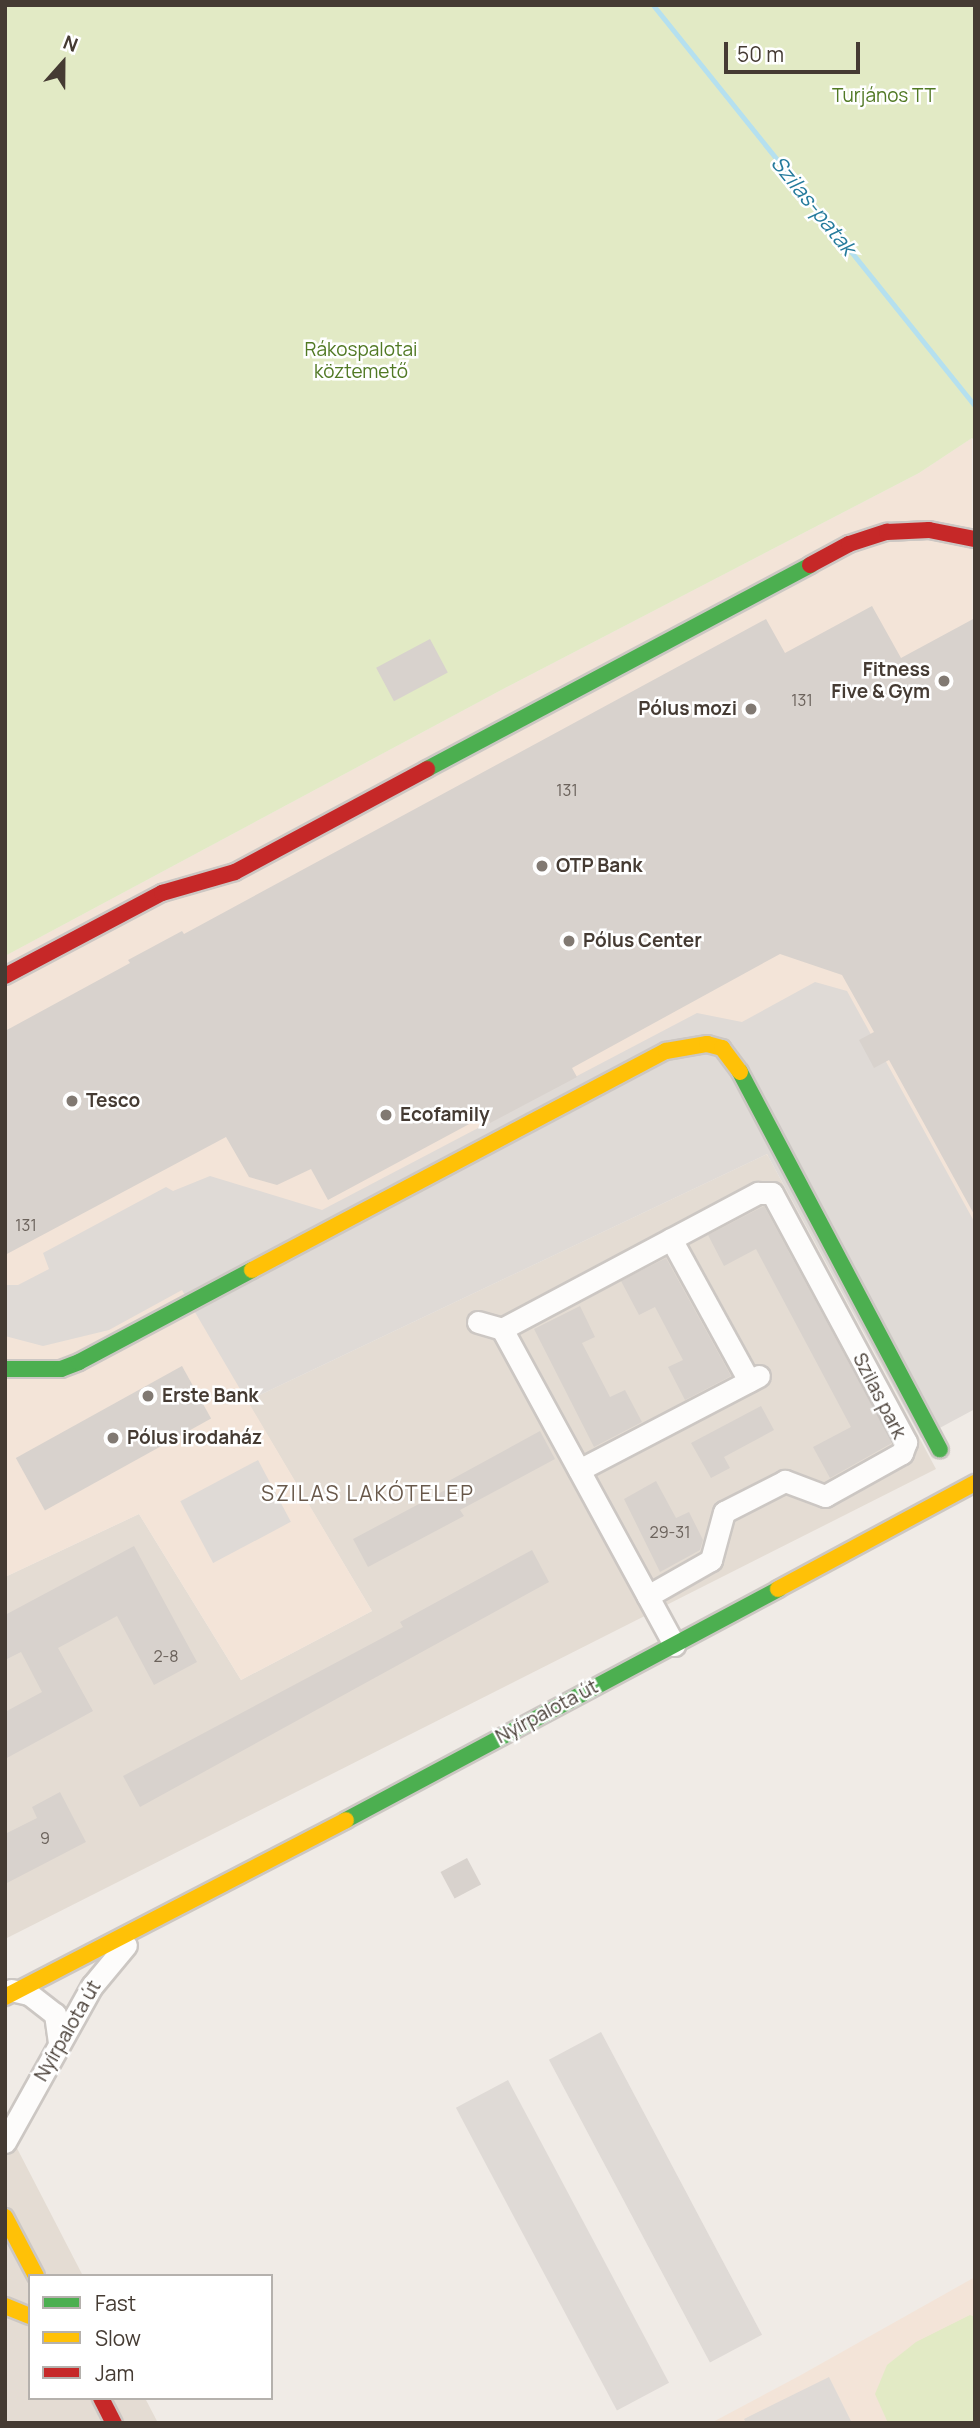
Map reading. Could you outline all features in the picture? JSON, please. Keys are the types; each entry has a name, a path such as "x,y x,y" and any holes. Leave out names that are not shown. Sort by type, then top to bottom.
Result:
{"street":[{"path":"5,976 162,893 235,872 849,544 887,532 929,530 975,539"},
{"path":"5,1369 61,1369 79,1362 666,1051 707,1044 722,1048 736,1065 940,1449"},
{"name":"Szilas park","path":"502,1329 758,1193 772,1193 906,1442 902,1453 825,1496 785,1481 724,1512 710,1560 648,1596"},
{"path":"579,1470 754,1379 671,1239"},
{"path":"478,1322 502,1329 674,1645"},
{"name":"Nyírpalota út","path":"7,1992 143,1929 975,1483"},
{"name":"Nyírpalota út","path":"6,2139 59,2043 110,1960 143,1929"},
{"path":"7,1992 29,1994 55,2014 59,2043"},
{"path":"5,2217 35,2274"},
{"path":"5,2306 28,2315"},
{"path":"102,2400 114,2423"}],"shaded area":[{"path":"972,438 975,1409 766,1154 247,1400 372,1611 241,1680 139,1514 5,1577 5,956 505,688 919,473"},
{"path":"815,982 847,991 975,1223 975,1409 921,1438 767,1154 247,1401 182,1290 109,1330 43,1346 5,1336 5,1285 18,1285 49,1269 43,1253 166,1187 173,1191 210,1176 322,1210 697,1013 742,1022"},
{"path":"767,1154 936,1469 5,1939 5,1577 139,1514 241,1680 372,1611 247,1401"},
{"path":"258,1460 291,1522 213,1563 180,1501"},
{"path":"601,2032 762,2335 710,2363 549,2060"},
{"path":"508,2080 669,2383 617,2411 456,2108"},
{"path":"5,2125 82,2274 28,2274 28,2400 146,2400 158,2423 5,2423"},
{"path":"975,2277 975,2423 711,2423 801,2375"},
{"path":"829,2377 852,2423 746,2423 744,2419"}],"green space":[{"name":"Rákospalotai köztemető","path":"5,5 975,5 975,441 972,438 919,473 505,688 5,956"},
{"path":"970,2315 975,2317 975,2423 888,2423 875,2394 887,2365 916,2342"}],"building":[{"name":"Pólus Center","path":"872,606 901,658 975,618 975,1216 889,1060 874,1068 859,1040 874,1032 842,975 780,954 572,1068 577,1077 490,1123 486,1115 328,1200 311,1169 277,1185 249,1177 226,1137 5,1255 5,1031 130,963 128,960 182,931 184,934 766,619 785,653"},
{"path":"430,639 448,673 394,701 376,668"},
{"path":"764,1206 892,1443 830,1478 813,1447 851,1427 756,1249 724,1266 708,1235"},
{"path":"666,1258 731,1376 685,1400 668,1367 683,1360 655,1307 639,1315 621,1281"},
{"path":"580,1306 595,1337 582,1343 610,1397 625,1390 642,1422 594,1447 534,1329"},
{"name":"Pólus irodaház","path":"182,1366 211,1418 45,1511 16,1458"},
{"path":"761,1406 774,1430 724,1457 730,1468 711,1478 691,1443"},
{"path":"540,1431 555,1459 460,1510 464,1516 368,1567 353,1539 449,1488 445,1483"},
{"path":"656,1481 676,1518 689,1512 703,1540 700,1550 660,1572 624,1499"},
{"path":"134,1546 197,1662 154,1685 117,1616 58,1648 93,1711 5,1759 5,1712 42,1692 21,1652 5,1660 5,1615"},
{"path":"532,1550 549,1582 140,1807 123,1776 403,1627 400,1622"},
{"path":"60,1792 86,1842 5,1884 5,1834 37,1818 32,1807"},
{"path":"467,1858 481,1884 455,1899 441,1872"}],"waterway":[{"name":"Szilas-patak","path":"653,5 975,406"}],"traffic: fast":[{"path":"427,769 810,565"},
{"path":"740,1072 940,1449"},
{"path":"5,1369 61,1369 79,1362 252,1270"},
{"path":"346,1820 778,1589"}],"traffic: slow":[{"path":"252,1270 666,1051 707,1044 722,1048 740,1072"},
{"path":"778,1589 975,1483"},
{"path":"5,1997 346,1820"},
{"path":"5,2217 35,2274"},
{"path":"5,2306 28,2315"}],"traffic: jam":[{"path":"810,565 849,544 887,532 929,530 975,539"},
{"path":"5,976 162,893 235,872 427,769"},
{"path":"102,2400 114,2423"}],"place":[{"name":"Fitness Five & Gym","path":"944,681"},
{"name":"Pólus mozi","path":"751,709"},
{"name":"OTP Bank","path":"542,866"},
{"name":"Pólus Center","path":"569,941"},
{"name":"Tesco","path":"72,1101"},
{"name":"Ecofamily","path":"386,1115"},
{"name":"Erste Bank","path":"148,1396"},
{"name":"Pólus irodaház","path":"113,1438"}],"district":[{"name":"SZILAS LAKÓTELEP","path":"368,1493"}],"park label":[{"name":"Turjános TT","path":"884,96"}]}
